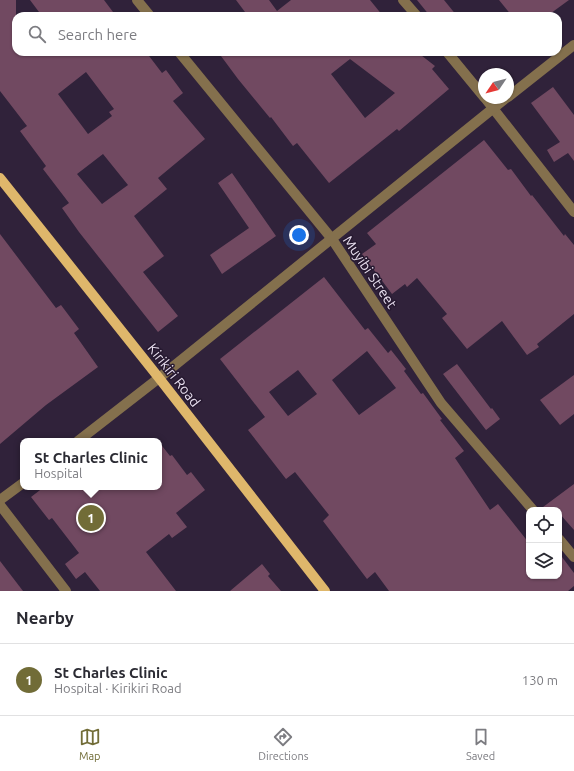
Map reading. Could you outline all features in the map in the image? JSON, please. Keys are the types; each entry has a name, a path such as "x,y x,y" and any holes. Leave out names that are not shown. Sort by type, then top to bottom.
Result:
{"main road":[{"name":"Kirikiri Road","path":"0,178 159,378 325,591"}],"street":[{"path":"137,0 147,12"},
{"path":"403,0 414,12"},
{"path":"562,54 574,45"},
{"name":"Muyibi Street","path":"182,56 332,239 441,403 530,507"},
{"path":"450,56 478,89"},
{"path":"514,92 560,56"},
{"path":"491,104 574,212"},
{"path":"82,438 159,378 499,104"},
{"path":"0,500 20,485"},
{"path":"0,505 66,591"},
{"path":"562,543 574,557"}],"building":[{"path":"0,0 16,0 16,12 12,12 12,56 149,56 162,73 166,70 183,93 173,101 205,139 158,178 167,189 134,216 164,256 143,272 178,316 158,332 79,232 62,208 69,203 43,169 46,166 20,131 27,126 0,91","holes":["86,72 114,109 109,112 112,116 88,134 58,94","103,154 128,185 102,204 77,174"]},
{"path":"30,0 104,0 113,12 39,12"},
{"path":"236,0 269,0 277,11 291,0 370,0 380,12 245,12"},
{"path":"417,0 444,0 454,12 427,12"},
{"path":"499,0 569,0 552,12 509,12"},
{"path":"221,56 422,56 435,66 432,69 449,89 399,131 397,129 329,183 297,143 293,146 271,117 270,118","holes":["350,59 395,93 365,118 331,74"]},
{"path":"553,87 574,115 574,161 568,153 554,162 547,150 560,142 531,103"},
{"path":"484,140 508,170 511,169 564,236 565,234 574,245 574,314 537,344 539,347 527,355 502,321 467,349 442,318 447,314 417,278 407,287 405,284 392,294 362,254 376,244 367,233"},
{"path":"232,173 276,236 222,274 210,255 249,228 218,183"},
{"path":"0,234 56,308 61,305 79,329 74,333 98,367 46,405 0,444"},
{"path":"324,277 365,330 368,328 388,353 391,350 406,369 404,371 421,394 423,393 442,419 440,420 464,451 455,458 490,510 498,504 526,539 526,579 562,579 562,557 574,573 574,586 568,591 389,591 375,572 367,579 323,521 329,515 295,472 286,479 248,430 265,417 220,359","holes":["367,351 396,388 359,415 332,380","298,370 317,394 288,416 269,392"]},
{"path":"457,364 500,419 486,430 443,374"},
{"path":"574,375 574,414 560,425 540,400"},
{"path":"162,446 170,456 172,455 187,475 191,472 205,490 176,513 187,527 172,538 169,534 146,552 176,591 100,591 85,572 76,579 65,564 79,553 52,518 49,520 31,497 40,490 162,490"},
{"path":"574,484 574,530 562,516 562,507 543,507"},
{"path":"0,561 23,591 0,591"},
{"path":"262,564 270,574 268,576 281,591 230,591"}],"place":[{"name":"St Charles Clinic","path":"91,518"}]}
